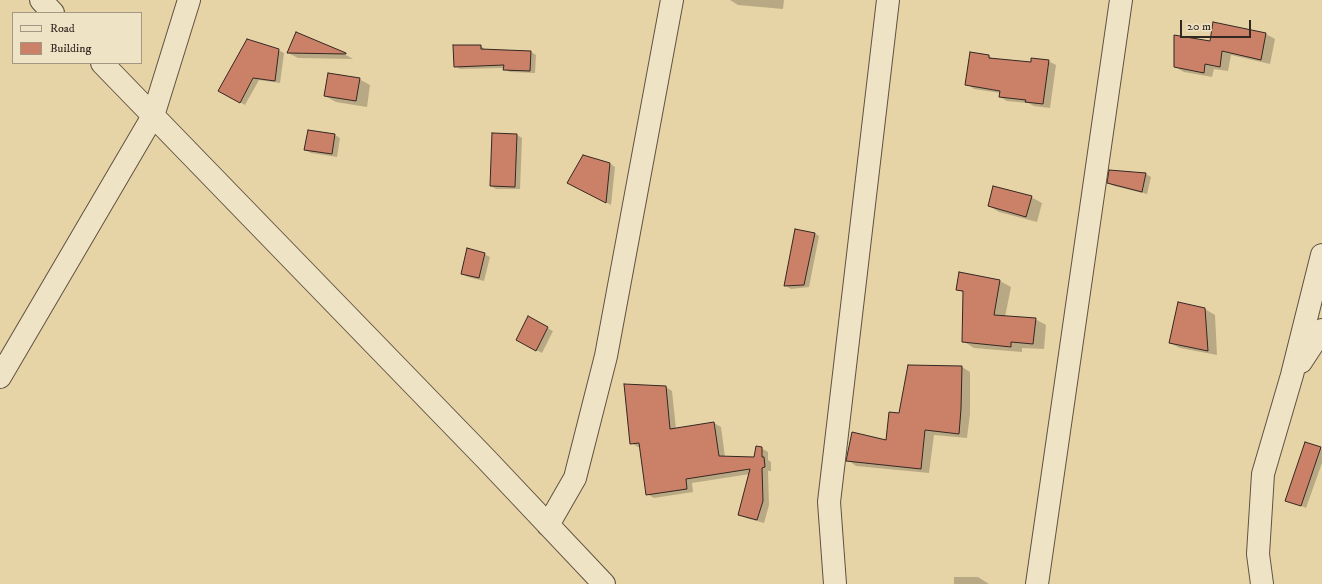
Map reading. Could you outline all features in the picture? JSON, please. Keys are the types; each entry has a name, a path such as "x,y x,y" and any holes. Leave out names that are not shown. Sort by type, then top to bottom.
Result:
{"street":[{"path":"41,0 52,12"},
{"path":"0,377 153,116 189,0"},
{"path":"548,525 575,478 606,356 672,0"},
{"path":"835,584 829,502 888,0"},
{"path":"1037,584 1121,0"},
{"path":"103,64 486,459 604,584"},
{"path":"1262,584 1258,554 1263,474 1292,375 1322,255"},
{"path":"1292,375 1322,330"}],"building":[{"path":"1213,22 1266,33 1261,60 1222,51 1220,67 1205,64 1204,73 1174,67 1174,35 1210,41"},
{"path":"296,32 346,53 346,54 287,53"},
{"path":"247,39 279,49 275,81 253,78 240,103 218,91"},
{"path":"453,45 481,45 481,49 531,51 530,71 503,70 504,65 454,67"},
{"path":"970,52 989,55 989,58 1031,62 1031,58 1049,60 1043,104 1025,102 1026,100 999,97 1000,91 965,85"},
{"path":"328,73 360,78 356,101 324,96"},
{"path":"308,130 335,134 332,154 304,150"},
{"path":"492,133 517,134 515,187 490,186"},
{"path":"583,155 610,163 606,203 567,183"},
{"path":"1109,170 1146,173 1142,192 1107,183"},
{"path":"993,186 1032,196 1026,217 988,206"},
{"path":"795,229 815,233 804,285 784,286"},
{"path":"467,248 485,253 479,278 461,274"},
{"path":"959,272 1000,280 994,315 1036,318 1033,344 1011,342 1011,347 962,342 963,291 956,290"},
{"path":"1178,302 1205,308 1208,351 1169,343"},
{"path":"528,316 548,327 536,351 516,340"},
{"path":"908,365 962,366 959,434 925,430 921,469 846,461 852,432 886,440 889,412 899,413"},
{"path":"624,384 666,386 670,429 714,422 719,456 754,457 756,446 762,447 762,457 764,457 765,467 762,468 763,501 757,520 738,515 750,469 686,479 687,489 646,495 639,443 630,444"},
{"path":"1305,442 1321,447 1301,506 1285,501"}]}
